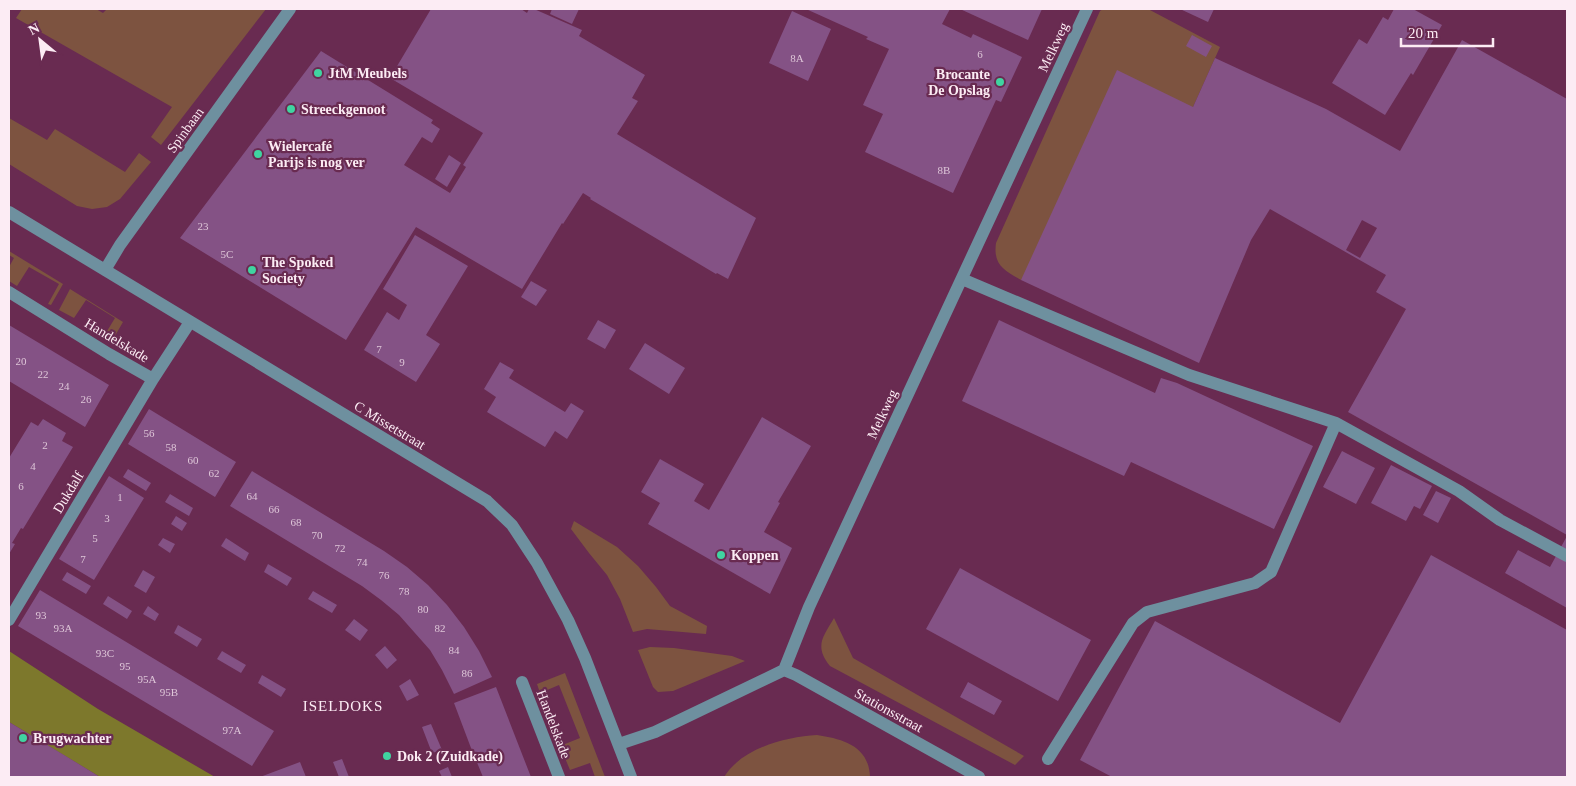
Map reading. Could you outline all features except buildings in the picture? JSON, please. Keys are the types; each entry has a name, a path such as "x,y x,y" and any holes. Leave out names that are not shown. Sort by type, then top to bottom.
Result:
{"street":[{"name":"Spinbaan","path":"105,270 120,245 290,9"},
{"name":"Melkweg","path":"784,670 809,607 1087,9"},
{"name":"C Missetstraat","path":"9,212 487,501 512,525 537,563 568,620 632,777"},
{"path":"962,279 1188,375 1336,423 1460,491 1500,520 1567,556"},
{"name":"Handelskade","path":"9,292 109,354 153,378 190,322"},
{"name":"Dukdalf","path":"9,620 153,378"},
{"path":"1048,759 1133,622 1147,612 1255,583 1271,572 1336,423"},
{"path":"619,744 655,732 784,670"},
{"name":"Stationsstraat","path":"784,670 979,777"},
{"name":"Handelskade","path":"522,682 559,777"}],"shaded area":[{"path":"22,9 96,9 103,13 107,9 266,9 161,145 151,137 172,107 16,18"},
{"path":"1103,9 1148,9 1220,47 1193,107 1021,280 1005,270 998,262 996,243 1100,11"},
{"path":"9,118 47,140 55,129 125,172 139,153 151,162 120,199 107,207 92,209 77,206 9,164"},
{"path":"9,251 63,284 51,305 48,304 59,284 29,267 17,286 9,281 9,267 14,258 9,255"},
{"path":"70,289 123,322 112,341 104,336 115,318 86,300 74,318 59,310"},
{"path":"574,521 617,547 638,566 670,606 707,626 706,634 647,629 633,632 620,599 607,575 571,529"},
{"path":"834,618 853,658 1024,756 1015,765 830,666 822,653 821,647 824,636"},
{"path":"650,647 674,648 732,656 745,661 673,691 658,692 653,687 638,650"},
{"path":"9,651 98,709 215,777 100,777 9,722"},
{"path":"565,673 605,777 595,777 590,763 570,770 560,746 580,738 559,685 540,693 537,684"},
{"path":"817,735 845,742 860,751 869,766 870,777 724,777 742,758 753,751 792,738"}],"place":[{"name":"JtM Meubels","path":"318,73"},
{"name":"Brocante De Opslag","path":"1000,82"},
{"name":"Streeckgenoot","path":"291,109"},
{"name":"Wielercafé Parijs is nog ver","path":"258,154"},
{"name":"The Spoked Society","path":"252,270"},
{"name":"Koppen","path":"721,555"},
{"name":"Brugwachter","path":"23,738"},
{"name":"Dok 2 (Zuidkade)","path":"387,756"}],"district":[{"name":"ISELDOKS","path":"343,706"}]}
